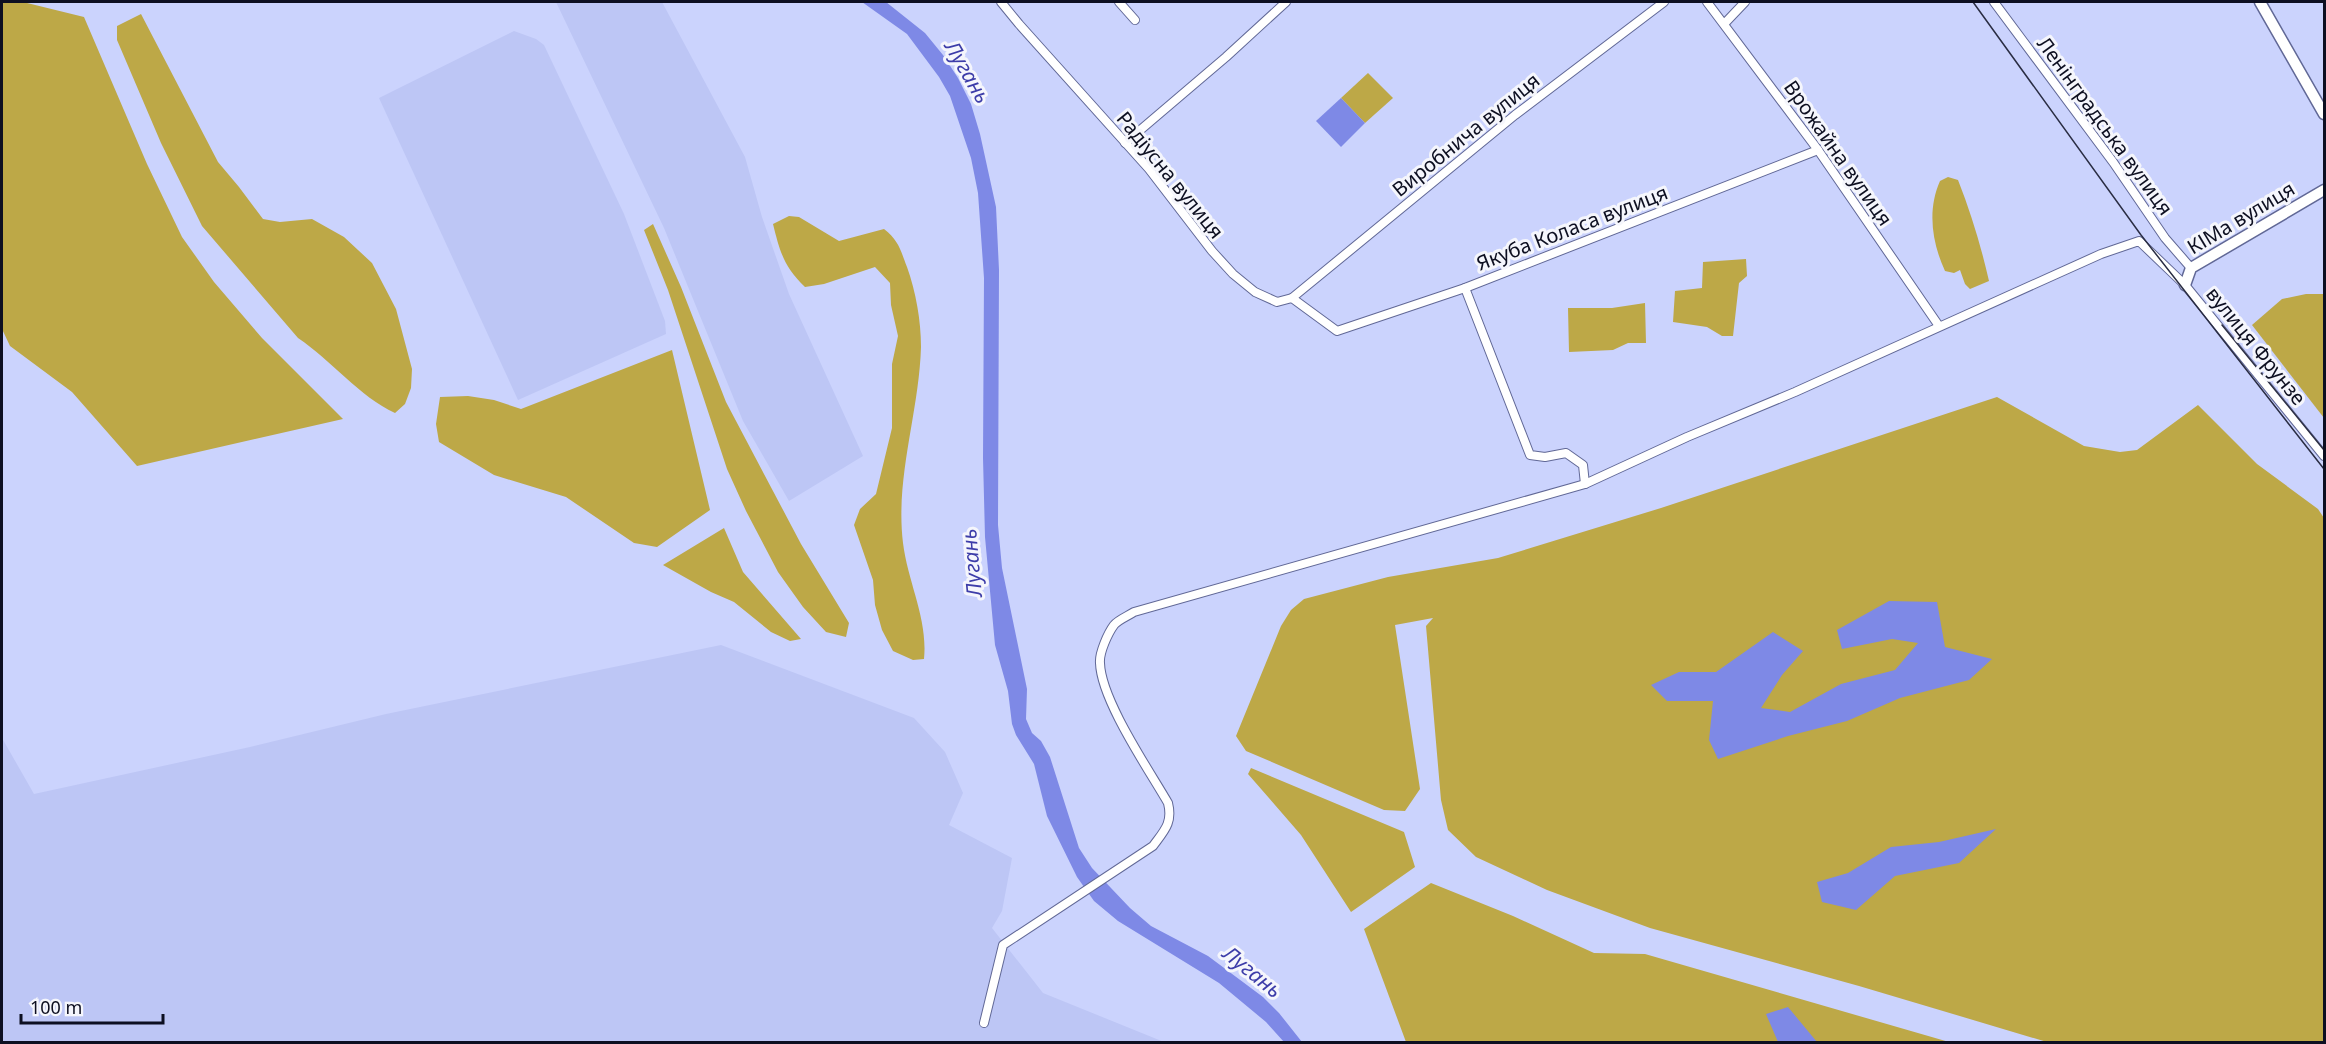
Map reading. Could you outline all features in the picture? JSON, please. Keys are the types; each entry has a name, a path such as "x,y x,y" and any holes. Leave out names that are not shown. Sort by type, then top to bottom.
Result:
{"street":[{"name":"Радіусна вулиця","path":"1001,2 1149,169 1233,274 1255,292 1277,302 1292,298"},
{"path":"1119,2 1135,20"},
{"path":"1125,143 1226,57 1286,2"},
{"name":"Виробнича вулиця","path":"1292,298 1515,115 1664,2"},
{"name":"Врожайна вулиця","path":"1707,2 1818,150 1939,326"},
{"path":"1725,23 1745,2"},
{"name":"Ленінградська вулиця","path":"1994,2 2113,162 2165,238 2191,268"},
{"path":"2260,2 2325,114"},
{"name":"Якуба Коласа вулиця","path":"1292,298 1337,331 1465,288 1818,150"},
{"name":"КІМа вулиця","path":"2185,285 2191,268 2325,190"},
{"name":"вулиця Фрунзе","path":"1939,326 2101,254 2139,241 2185,285 2325,456"},
{"path":"1465,288 1530,455 1545,457 1566,453 1583,465 1584,484"},
{"path":"984,1023 1003,945 1152,846 1166,828 1171,815 1168,803 1115,710 1102,680 1099,661 1115,624 1134,612 1584,484 1939,326"}],"shaded area":[{"path":"2,2 23,2 84,17 147,164 182,237 214,282 262,338 343,419 137,466 72,392 10,346 2,329"},
{"path":"556,2 662,2 745,157 762,217 789,294 863,456 789,501 743,421 664,228"},
{"path":"141,14 218,162 263,219 280,222 312,219 344,237 372,263 396,309 412,369 411,388 405,404 395,413 370,398 298,338 202,226 161,143 117,40 117,26"},
{"path":"514,31 536,39 544,45 624,214 665,321 666,334 518,400 379,98"},
{"path":"1368,73 1393,98 1365,123 1341,98"},
{"path":"1948,177 1958,180 1983,255 1989,281 1970,289 1965,284 1960,270 1954,273 1945,271 1934,238 1933,203 1940,181"},
{"path":"789,216 799,217 839,241 884,229 899,246 910,277 917,307 921,347 901,518 903,543 923,630 924,659 913,660 893,651 882,630 875,605 873,580 854,525 860,509 876,494 892,428 892,364 898,336 891,305 890,283 875,267 824,284 805,287 792,273 784,258 773,224"},
{"path":"653,224 681,287 726,402 801,544 849,623 846,637 826,632 803,607 778,572 746,511 727,469 668,290 644,230"},
{"path":"1746,259 1747,276 1739,283 1733,336 1722,336 1707,327 1673,322 1675,291 1702,288 1703,262"},
{"path":"2306,294 2324,294 2324,418 2252,325 2282,299"},
{"path":"1645,303 1646,343 1628,343 1613,350 1569,352 1568,308 1612,308"},
{"path":"672,350 710,510 657,547 634,543 566,497 494,475 439,442 436,424 440,397 468,396 494,400 521,409"},
{"path":"1997,397 2084,446 2120,452 2137,450 2198,405 2257,464 2318,509 2324,518 2324,1042 2047,1042 1859,986 1650,928 1547,890 1476,857 1448,830 1441,800 1426,626 1433,618 1395,625 1420,789 1405,811 1384,810 1246,751 1236,736 1281,626 1291,610 1304,599 1388,577 1498,558 1661,508"},
{"path":"724,528 743,572 801,639 790,641 771,632 734,602 663,565"},
{"path":"721,645 914,718 945,752 963,793 949,825 1012,858 1002,911 992,928 1043,993 1164,1042 2,1042 2,738 34,794 250,747 386,714"},
{"path":"1251,768 1404,832 1415,867 1351,912 1301,835 1248,774"},
{"path":"1431,883 1513,916 1594,953 1645,954 1949,1042 1406,1042 1364,929"}],"water":[{"path":"862,2 886,2 925,33 958,78 971,104 980,134 996,207 999,270 998,525 1002,568 1027,689 1026,719 1032,733 1041,741 1050,757 1079,848 1092,868 1130,908 1151,926 1208,956 1263,997 1302,1042 1284,1042 1266,1022 1219,983 1118,921 1094,901 1077,877 1047,816 1034,764 1012,724 1008,691 995,645 985,537 984,278 978,193 971,158 950,96 939,77 907,34"},
{"path":"1341,98 1365,123 1341,147 1316,121"},
{"path":"1889,601 1937,602 1945,647 1992,659 1969,680 1900,698 1847,721 1788,736 1718,759 1709,740 1713,701 1667,701 1651,685 1679,672 1716,672 1773,632 1803,651 1782,675 1761,708 1790,712 1841,684 1895,670 1918,643 1892,639 1842,649 1837,630"},
{"path":"1996,829 1959,863 1895,876 1856,910 1822,902 1817,882 1848,873 1891,847 1939,842"},
{"path":"1788,1007 1817,1042 1778,1042 1766,1014"}],"tram line":[{"path":"1973,2 2141,235 2324,469"},
{"path":"2222,325 2324,450"}],"water label":[{"name":"Лугань","path":"967,72"},
{"name":"Лугань","path":"972,563"},
{"name":"Лугань","path":"1252,972"}]}
